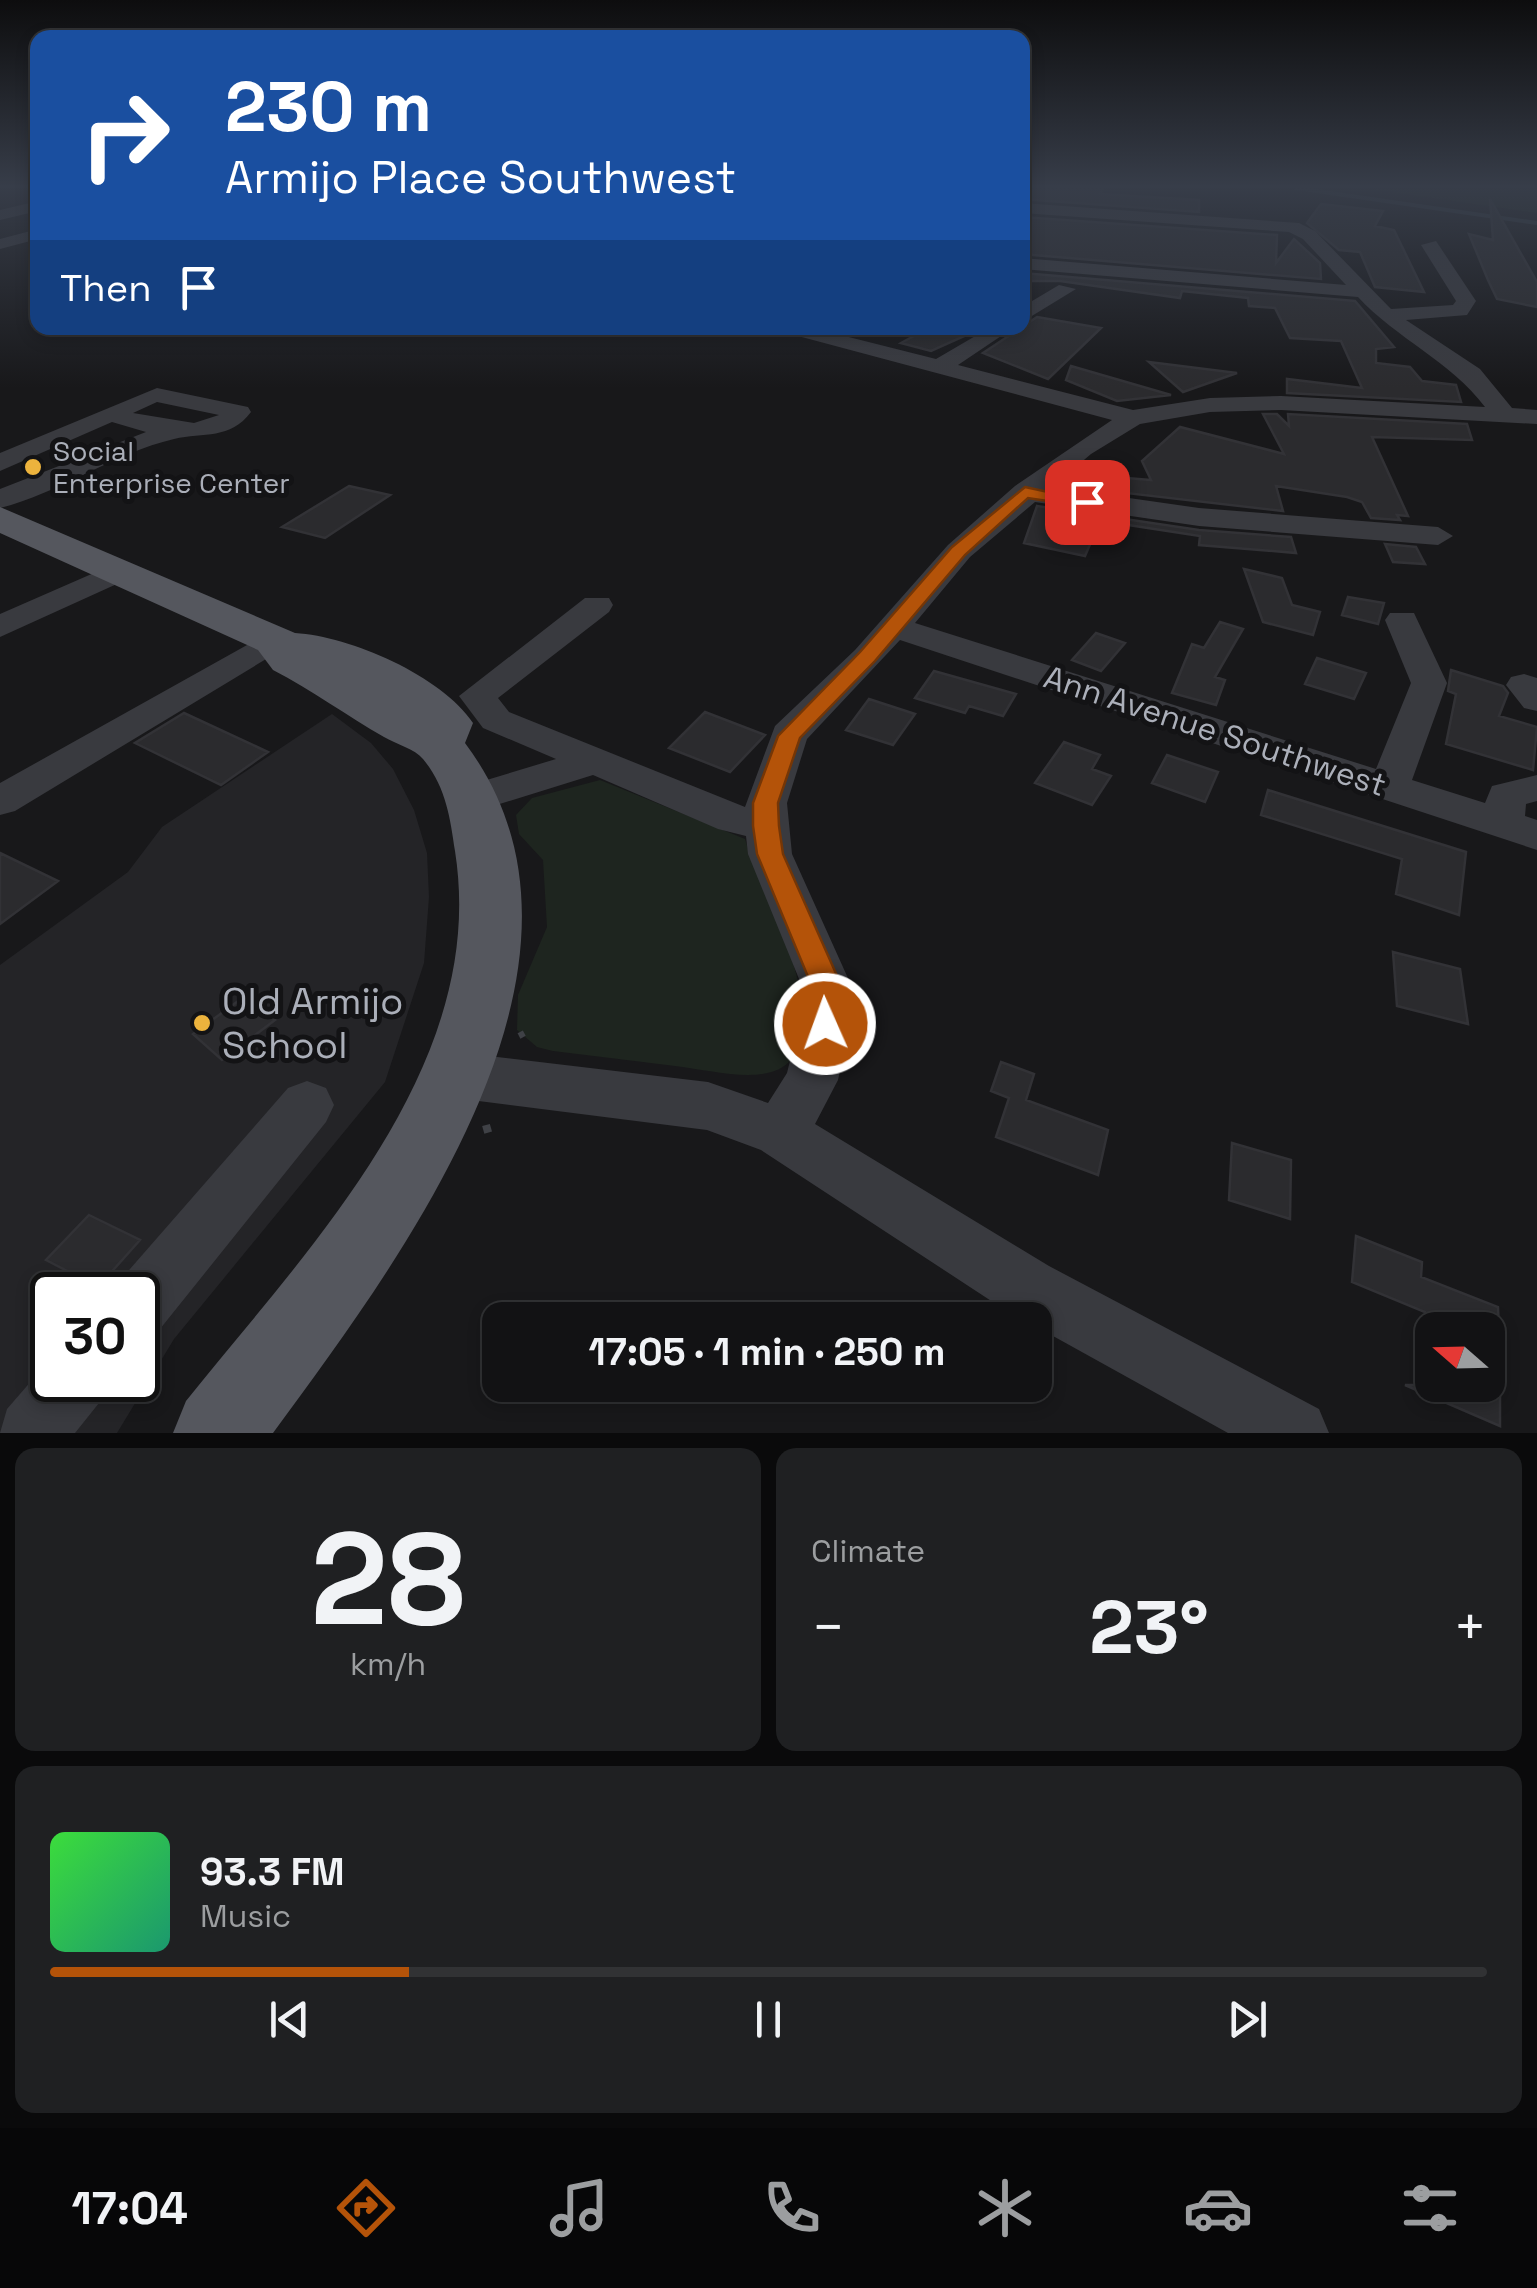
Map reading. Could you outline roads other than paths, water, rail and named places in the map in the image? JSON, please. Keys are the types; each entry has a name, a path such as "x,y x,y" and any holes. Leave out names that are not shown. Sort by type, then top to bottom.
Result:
{"main road":[{"path":"0,518 279,643 290,660 344,686 410,732 439,744 474,798 490,860 493,904 487,1094 438,1115 386,1202 218,1433"}],"street":[{"path":"1328,255 1386,315 1472,374 1504,415"},
{"path":"1386,315 1460,311 1466,301 1437,255"},
{"path":"1030,263 1364,292"},
{"path":"1030,311 1066,289"},
{"path":"819,335 1132,418"},
{"path":"872,348 889,335"},
{"path":"941,366 992,335"},
{"path":"0,463 110,414 164,394 239,412 198,432 173,430 110,414"},
{"path":"780,1132 812,1080 831,996 770,854 766,803 789,736 894,627 959,551 1082,448 1132,418 1210,405 1281,403 1537,417"},
{"path":"0,499 173,430"},
{"path":"1025,492 1199,517 1438,536"},
{"path":"0,628 119,570"},
{"path":"596,604 484,686 477,696 496,720 733,819 766,826"},
{"path":"1389,787 1429,683 1426,665 1404,631 1402,620"},
{"name":"Ann Avenue Southwest","path":"894,627 1521,830"},
{"path":"0,801 279,643"},
{"path":"439,744 496,720"},
{"path":"474,798 595,762"},
{"path":"1521,830 1506,796 1537,788"},
{"path":"487,1094 708,1106 780,1132 1027,1288 1295,1433"},
{"path":"160,1280 308,1105"},
{"path":"31,1433 57,1402"}],"place":[{"name":"Social Enterprise Center","path":"33,467"},
{"name":"Old Armijo School","path":"202,1023"}]}
